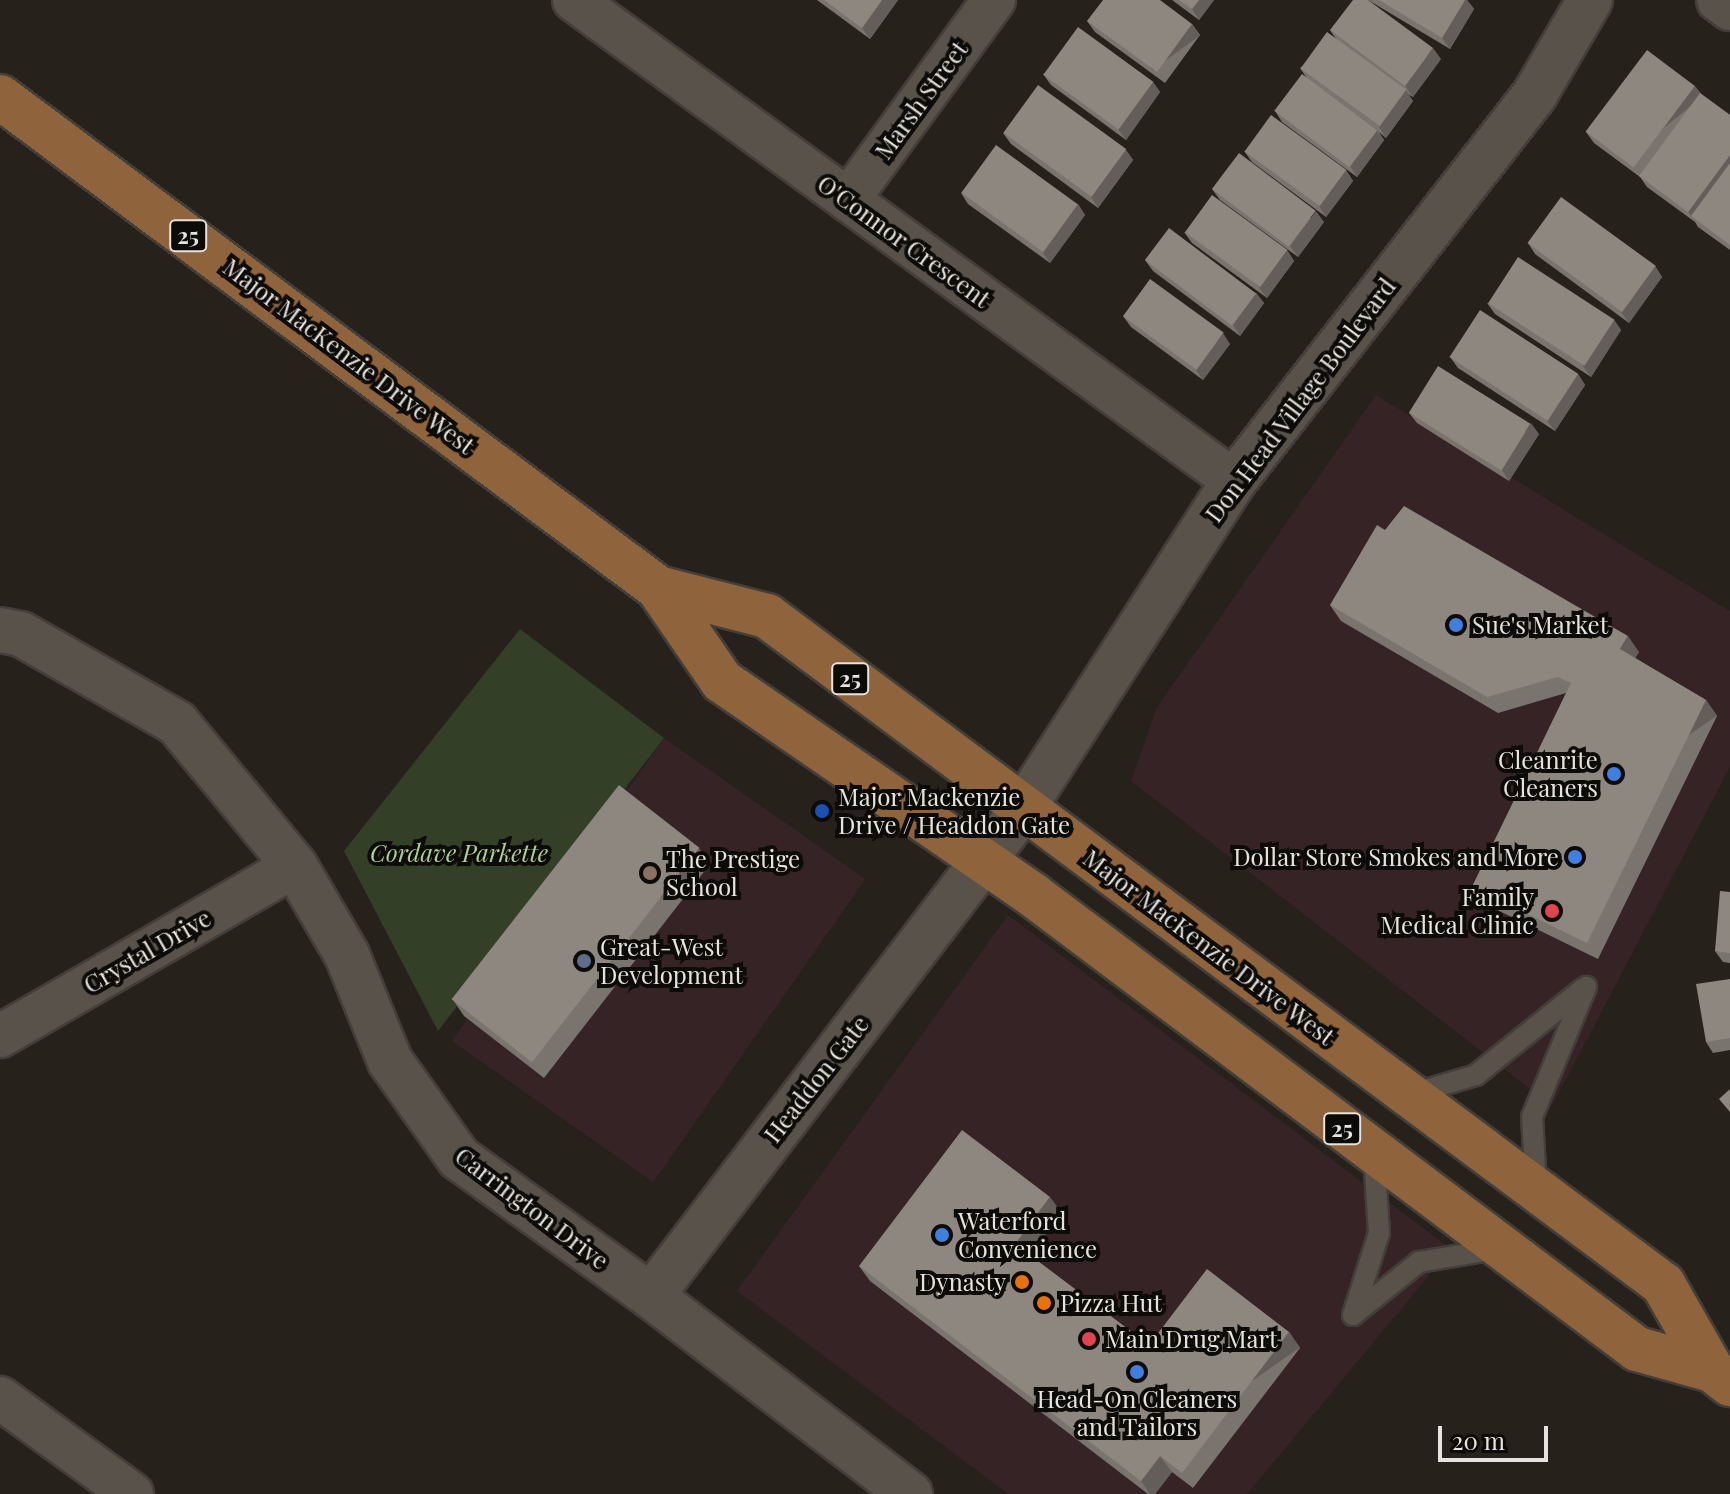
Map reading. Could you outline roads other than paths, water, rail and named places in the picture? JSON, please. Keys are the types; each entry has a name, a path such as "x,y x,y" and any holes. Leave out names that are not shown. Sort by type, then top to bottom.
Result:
{"main road":[{"name":"Major MacKenzie Drive West","path":"0,97 658,588 722,681 983,863 1637,1349 1721,1377"},
{"name":"Major MacKenzie Drive West","path":"658,588 767,616 1022,810 1663,1284 1721,1377"}],"street":[{"name":"O'Connor Crescent","path":"574,0 1234,481"},
{"name":"Marsh Street","path":"848,200 994,0"},
{"name":"Don Head Village Boulevard","path":"983,863 1022,810 1234,481 1535,94 1590,0"},
{"path":"1718,0 1730,9"},
{"name":"Carrington Drive","path":"0,630 21,634 177,723 295,866 347,955 390,1061 459,1158 651,1296 910,1494"},
{"name":"Headdon Gate","path":"651,1296 983,863"},
{"name":"Crystal Drive","path":"0,1036 295,866"},
{"path":"0,1398 132,1494"}],"lane":[{"path":"1408,1095 1476,1075 1586,987 1532,1117 1537,1190"},
{"path":"1374,1154 1379,1233 1353,1315 1419,1262 1501,1248"}],"place":[{"name":"Sue's Market","path":"1456,625"},
{"name":"Cleanrite Cleaners","path":"1614,774"},
{"name":"Major Mackenzie Drive / Headdon Gate","path":"822,811"},
{"name":"Dollar Store Smokes and More","path":"1575,857"},
{"name":"The Prestige School","path":"650,873"},
{"name":"Family Medical Clinic","path":"1552,911"},
{"name":"Great-West Development","path":"584,961"},
{"name":"Waterford Convenience","path":"942,1235"},
{"name":"Dynasty","path":"1022,1282"},
{"name":"Pizza Hut","path":"1044,1303"},
{"name":"Main Drug Mart","path":"1089,1339"},
{"name":"Head-On Cleaners and Tailors","path":"1137,1372"}],"park label":[{"name":"Cordave Parkette","path":"459,853"}]}
